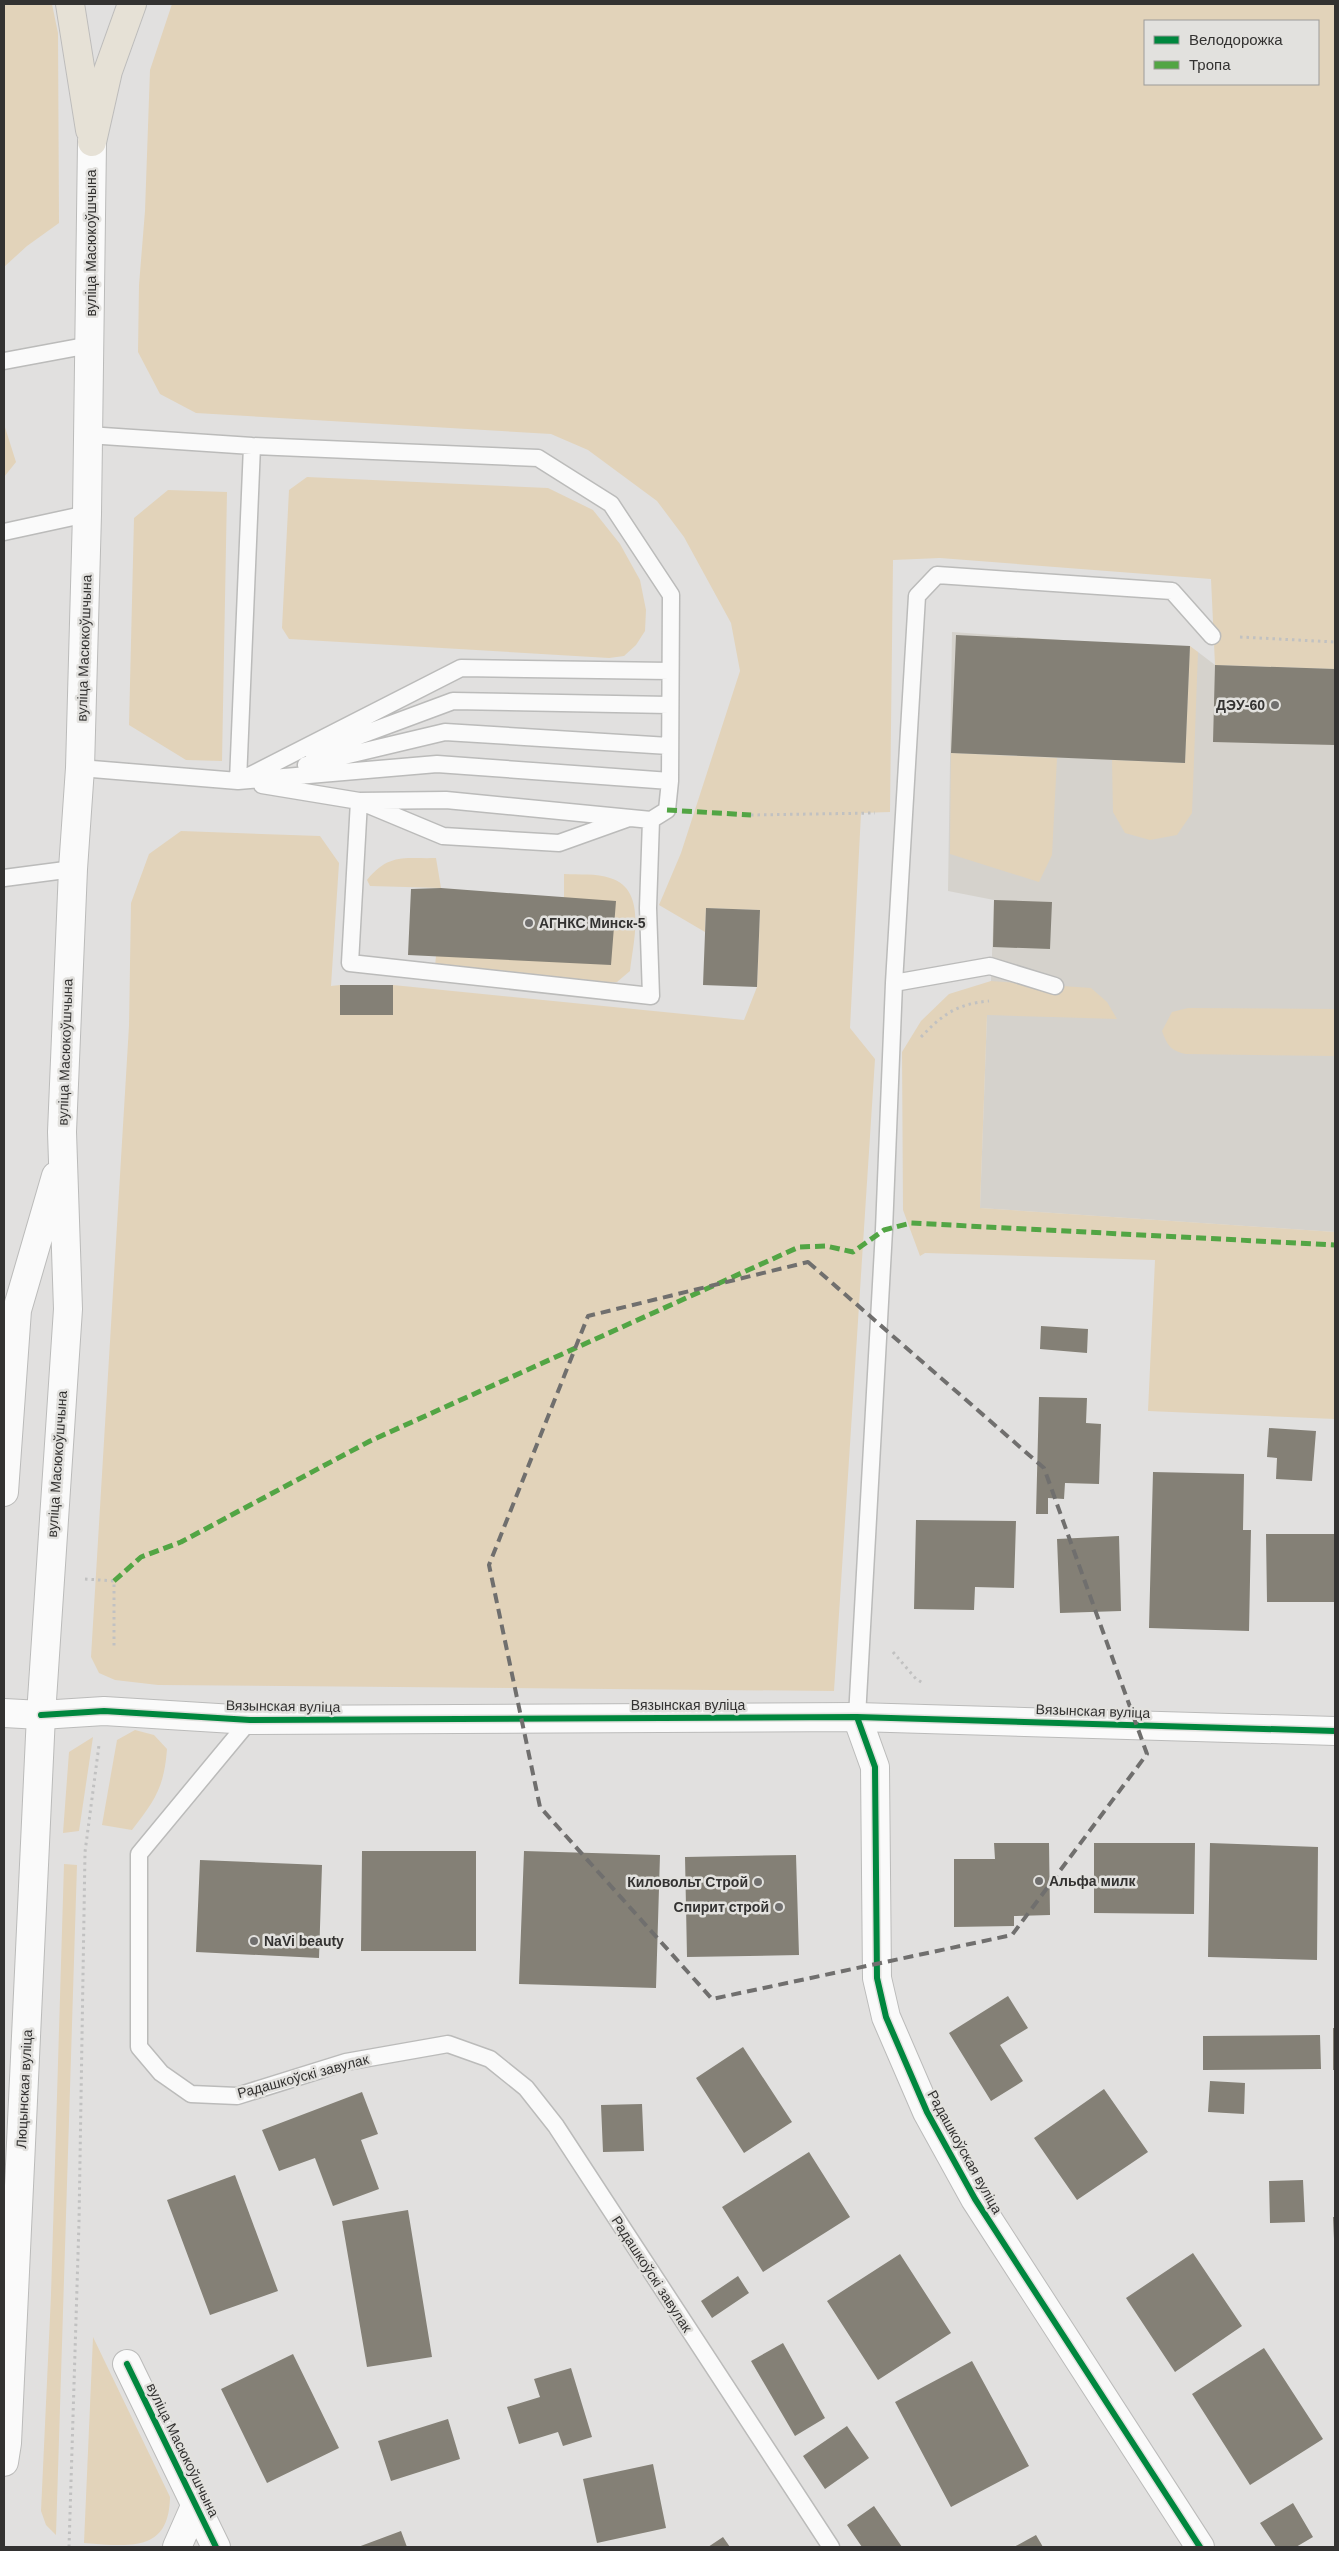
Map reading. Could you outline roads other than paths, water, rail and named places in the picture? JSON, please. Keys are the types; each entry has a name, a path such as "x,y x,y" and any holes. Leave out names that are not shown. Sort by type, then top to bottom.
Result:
{"highway":[{"path":"70,4 79,74 92,142"},
{"path":"92,142 108,71 132,4"}],"main road":[{"name":"вуліца Масюкоўшчына","path":"41,1715 68,1309 63,1153 73,869 80,768 88,514 92,142"},
{"name":"вуліца Масюкоўшчына","path":"4,1492 17,1310 63,1153"},
{"name":"Вязынская вуліца","path":"4,1714 41,1715 104,1711 250,1720 857,1717 1335,1731"},
{"name":"Люцынская вуліца","path":"4,2462 8,2443 41,1715"},
{"name":"Радашкоўская вуліца","path":"857,1717 875,1767 877,1978 886,2017 926,2112 975,2199 1200,2547"},
{"name":"вуліца Масюкоўшчына","path":"127,2364 216,2547"},
{"name":"вуліца Масюкоўшчына","path":"177,2547 196,2504"}],"lane":[{"path":"4,361 90,345"},
{"path":"80,768 238,781 359,801 446,800 651,820 667,810 670,780 671,595 611,504 538,458 252,446 88,435"},
{"path":"238,781 252,446"},
{"path":"4,532 88,514"},
{"path":"857,1717 884,1230 894,983 917,596 937,575 1172,592 1212,636"},
{"path":"238,781 461,668 670,671"},
{"path":"238,781 453,701 669,705"},
{"path":"238,781 445,732 669,746"},
{"path":"238,781 437,764 670,780"},
{"path":"359,801 350,963 651,996 648,908 651,820"},
{"path":"359,801 443,836 462,838 560,843 629,818"},
{"path":"4,878 73,869"},
{"path":"894,983 990,966 1055,986"},
{"name":"Радашкоўскі завулак","path":"250,1720 139,1854 139,2047 161,2073 191,2094 237,2096 346,2062 448,2044 490,2059 526,2088 556,2126 831,2547"}],"place":[{"name":"ДЭУ-60","path":"1275,705"},
{"name":"АГНКС Минск-5","path":"529,923"},
{"name":"Альфа милк","path":"1039,1881"},
{"name":"Киловольт Строй","path":"758,1882"},
{"name":"Спирит строй","path":"779,1907"},
{"name":"NaVi beauty","path":"254,1941"}]}
